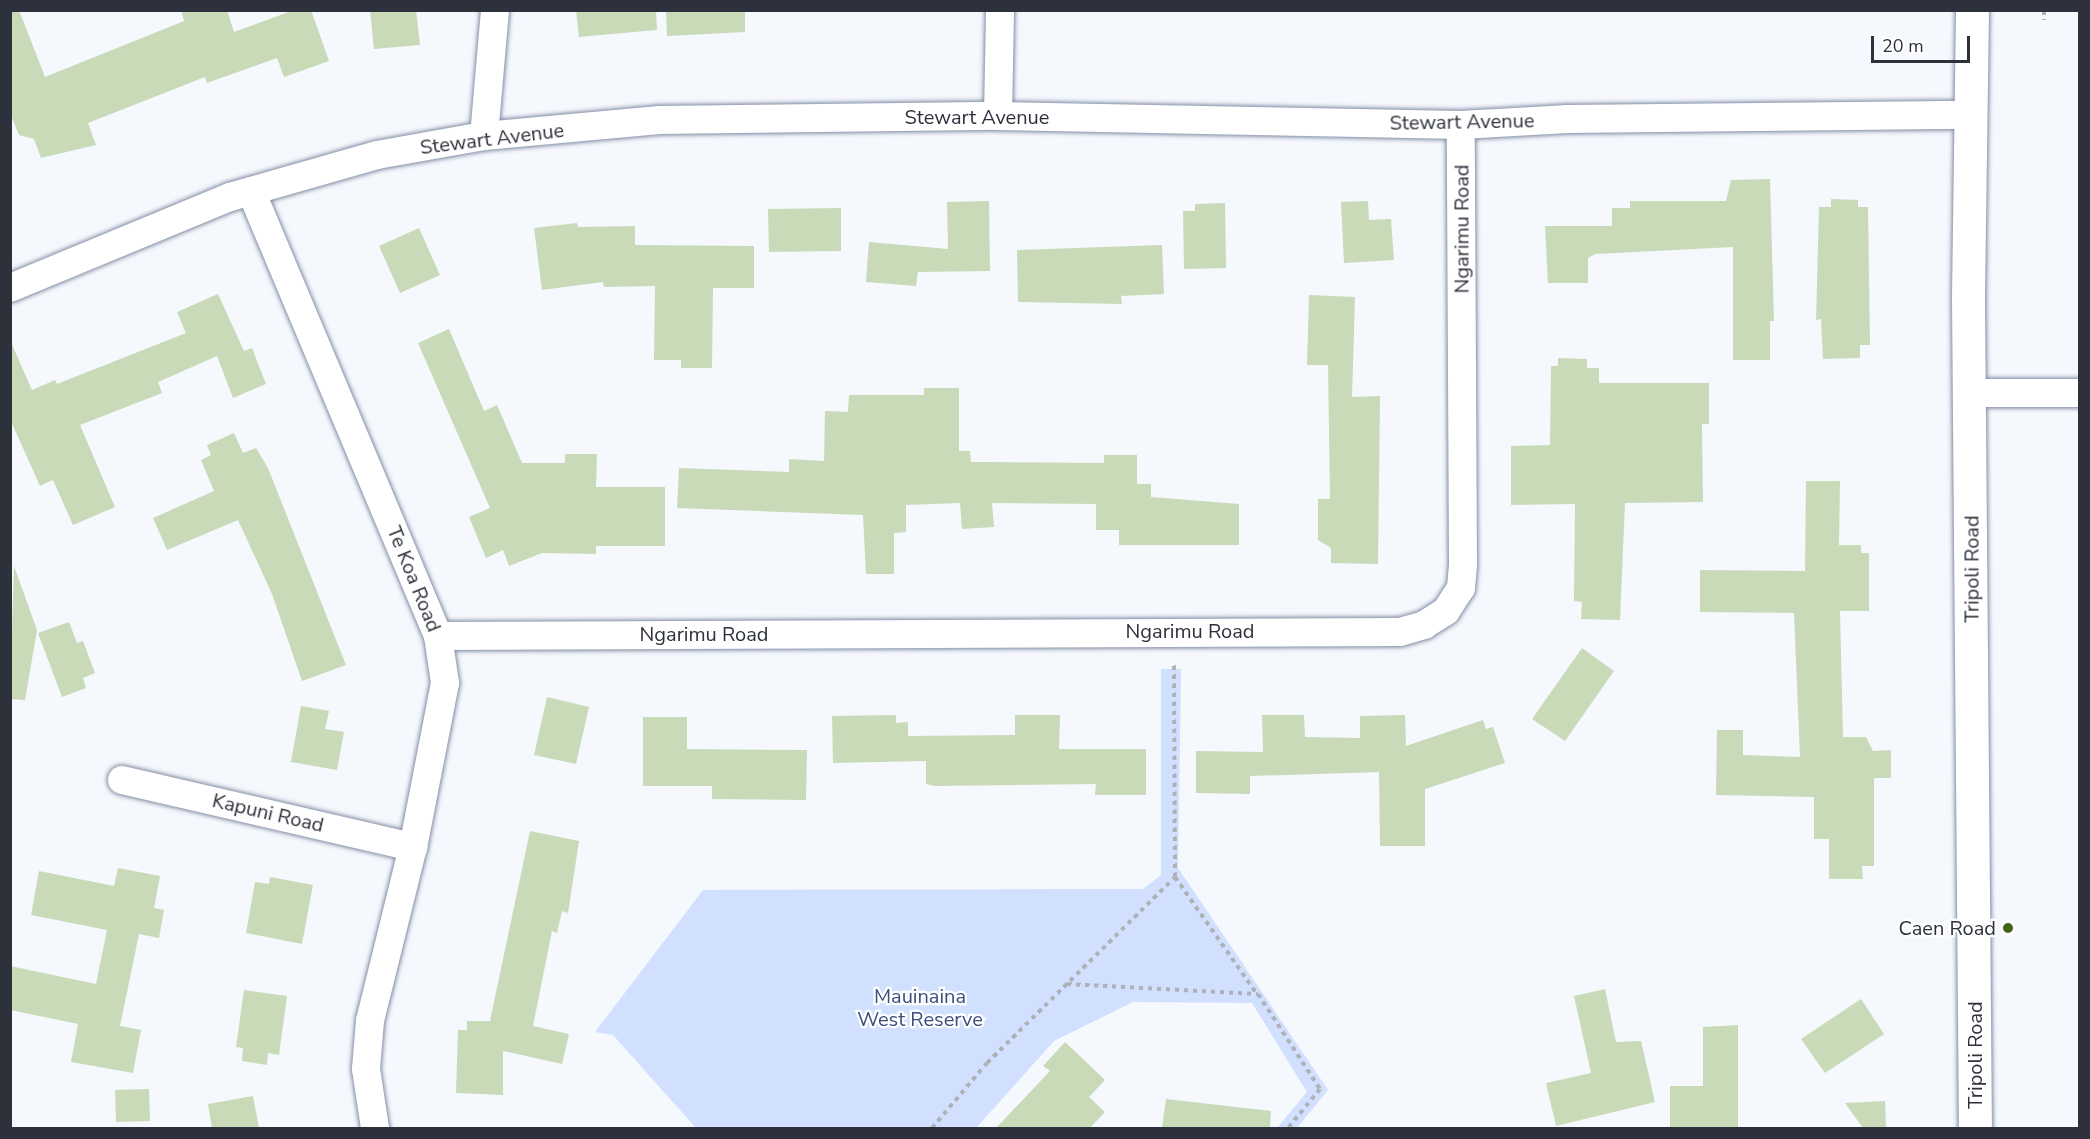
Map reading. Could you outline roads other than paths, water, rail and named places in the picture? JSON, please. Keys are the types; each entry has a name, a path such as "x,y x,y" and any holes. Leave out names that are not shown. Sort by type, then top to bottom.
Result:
{"street":[{"path":"484,136 495,10"},
{"path":"998,116 1000,10"},
{"name":"Tripoli Road","path":"1972,10 1969,115 1975,1128"},
{"name":"Stewart Avenue","path":"10,288 251,191 377,155 484,136 659,120 998,116 1461,125 1568,119 1969,115"},
{"name":"Ngarimu Road","path":"438,636 1400,632 1424,625 1446,611 1461,588 1461,125"},
{"name":"Te Koa Road","path":"251,191 438,636 445,683 413,847 370,1020 366,1070 375,1128"},
{"path":"1971,393 2079,393"},
{"name":"Kapuni Road","path":"122,780 413,847"}],"place":[{"name":"Caen Road","path":"2008,928"}],"park label":[{"name":"Mauinaina West Reserve","path":"920,1008"}]}
